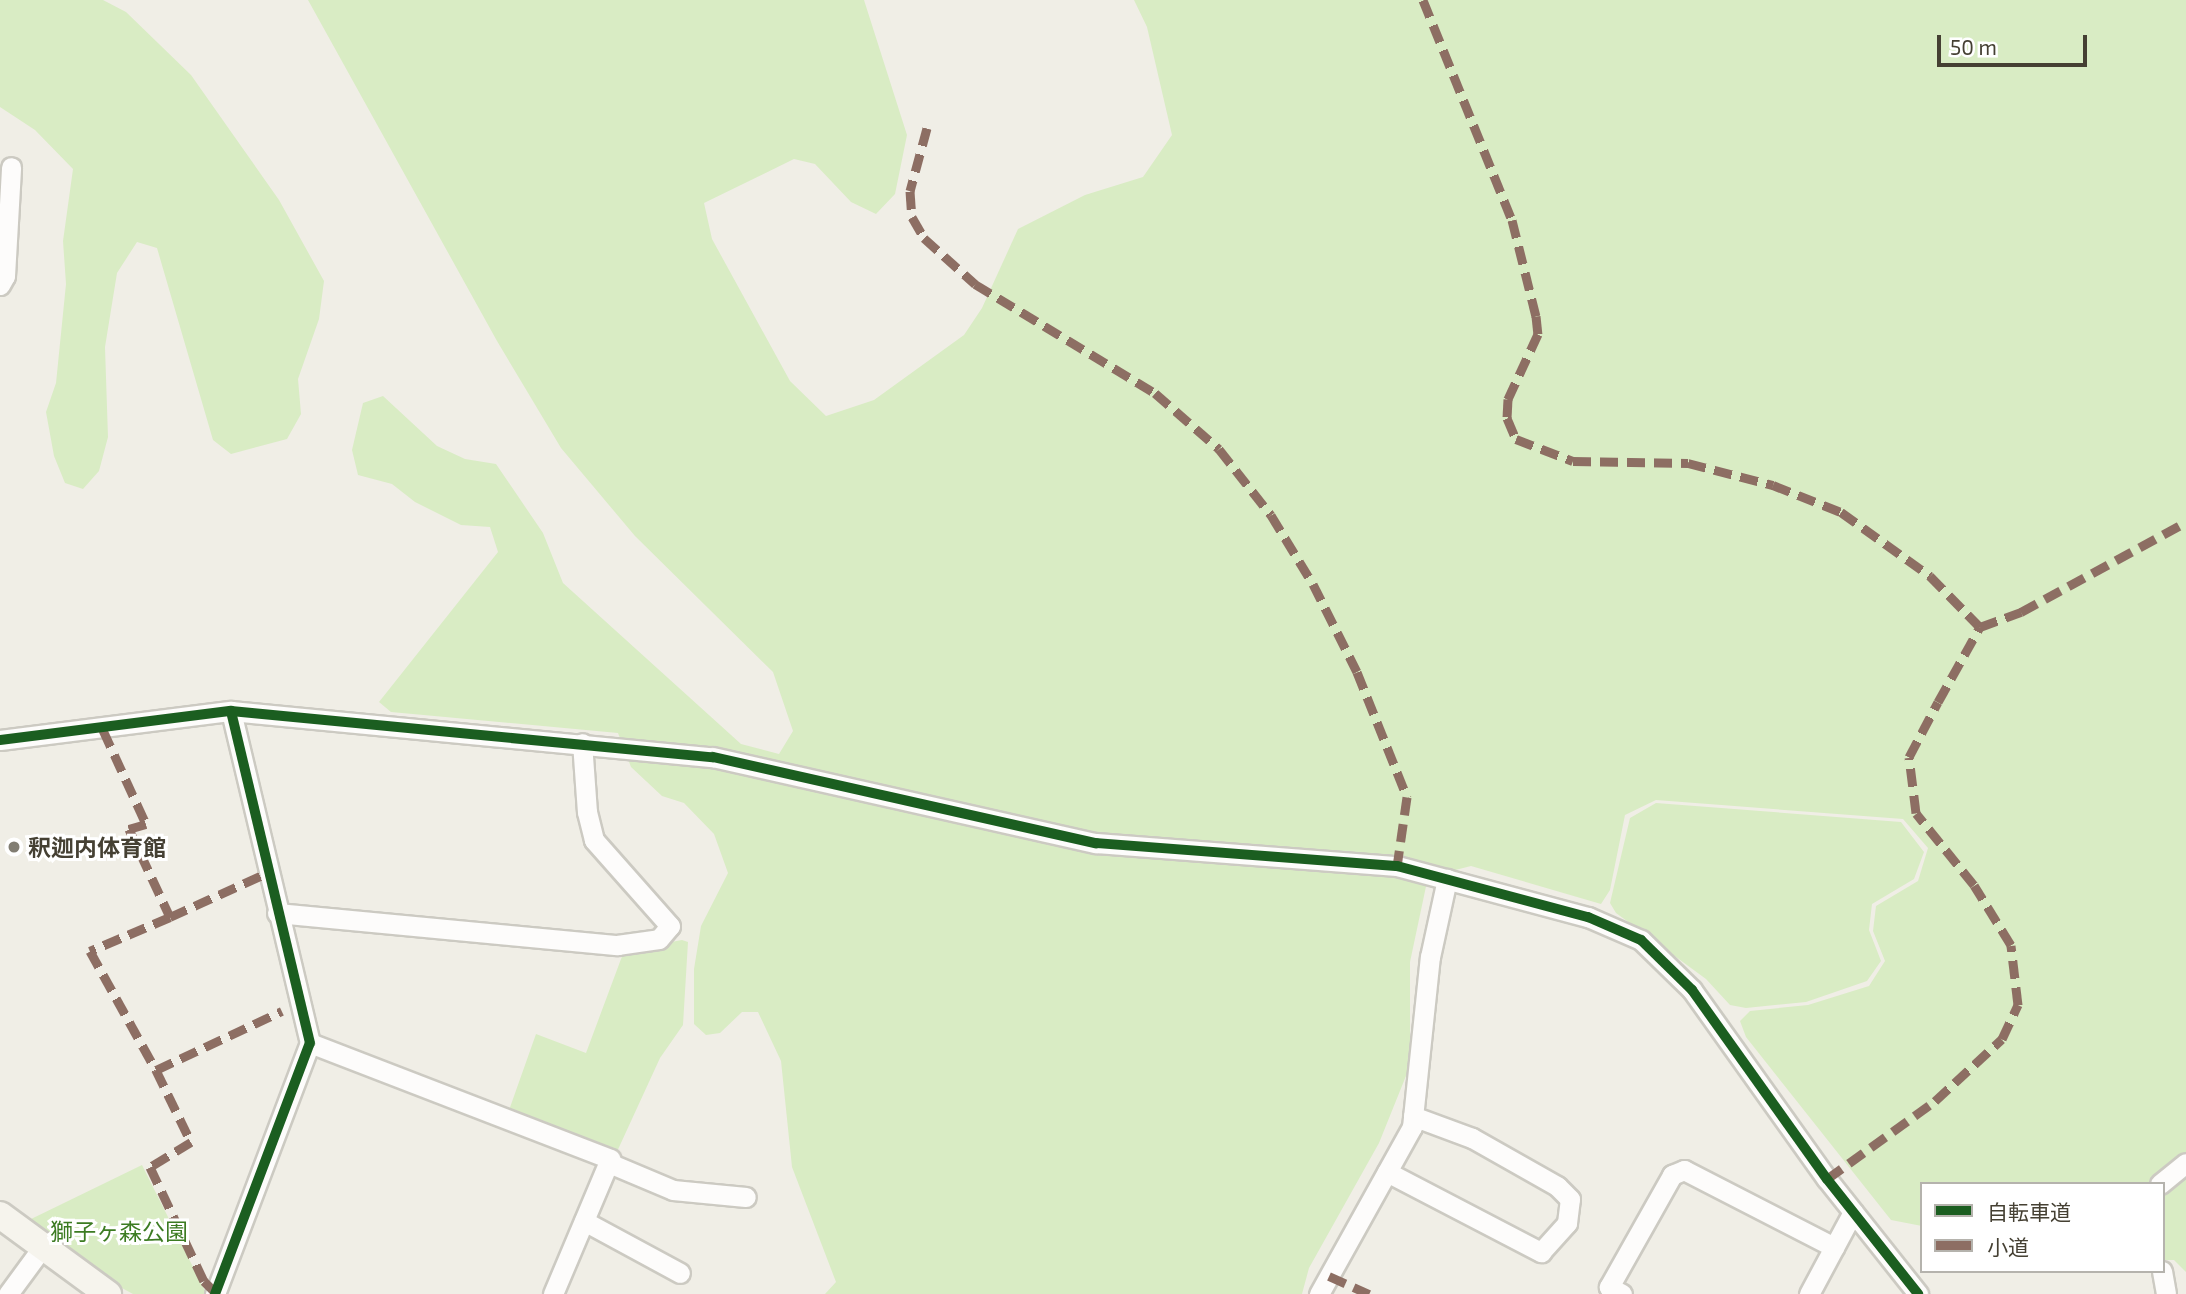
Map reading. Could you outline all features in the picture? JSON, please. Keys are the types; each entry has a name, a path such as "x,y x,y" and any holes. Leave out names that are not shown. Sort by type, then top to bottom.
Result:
{"street":[{"path":"0,285 5,276 11,167"},
{"path":"215,1294 310,1042 231,711"},
{"path":"0,740 231,711 713,757 1096,844 1396,866 1588,917 1640,940 1692,990 1853,1212 1918,1294"},
{"path":"277,912 617,945 659,939 670,926 594,840 587,812 582,743"},
{"path":"1319,1294 1412,1127 1430,957 1447,879"},
{"path":"310,1042 610,1159 553,1294"},
{"path":"1387,1172 1541,1252 1567,1223 1570,1199 1557,1186 1472,1138 1413,1116"},
{"path":"609,1163 673,1190 746,1197"},
{"path":"2162,1182 2186,1163"},
{"path":"1622,1294 1609,1287 1672,1175 1684,1170 1834,1247"},
{"path":"1809,1294 1853,1212"},
{"path":"0,1215 99,1292"},
{"path":"583,1221 680,1273"},
{"path":"8,1294 41,1249"},
{"path":"2162,1273 2166,1294"}],"green space":[{"path":"0,0 103,0 126,12 191,75 279,200 324,281 319,319 298,379 301,414 287,439 231,454 213,440 157,248 137,242 117,273 105,347 108,437 99,471 83,489 65,483 54,456 46,412 56,383 66,284 63,241 73,169 35,130 0,107"},
{"path":"308,0 864,0 907,135 895,194 876,214 851,202 815,164 794,159 704,203 712,239 790,381 826,416 874,400 964,335 982,308 1018,229 1085,195 1143,177 1172,135 1147,27 1134,0 2186,0 2186,1272 2174,1260 2165,1260 2165,1182 1920,1182 1920,1226 1891,1220 1746,1037 1740,1021 1750,1011 1808,1005 1869,986 1885,961 1873,931 1876,906 1918,881 1928,848 1903,819 1656,800 1625,815 1610,890 1601,904 1471,866 1428,877 1410,962 1410,1066 1379,1143 1309,1268 1302,1294 825,1294 836,1282 792,1167 781,1061 758,1012 742,1012 720,1033 706,1035 694,1024 694,969 701,926 728,873 714,834 684,803 662,796 631,767 618,733 391,712 379,702 498,552 490,527 461,525 415,502 392,484 358,475 352,450 363,403 383,396 437,446 465,459 496,464 543,533 563,583 741,744 779,754 793,731 773,672 635,536 561,448 497,341"},
{"path":"1656,803 1901,822 1924,852 1914,879 1872,904 1869,930 1881,961 1867,981 1806,1002 1746,1008 1730,1005 1706,979 1616,913 1610,903 1630,818"},
{"path":"682,940 688,942 683,1025 660,1058 615,1156 508,1113 536,1034 586,1053 624,951"},
{"name":"獅子ヶ森公園","path":"142,1165 205,1291 204,1294 133,1294 70,1260 27,1221"}],"marked path":[{"path":"1423,0 1512,220 1536,316 1538,334 1508,399 1507,418 1516,439 1573,461 1688,463 1773,485 1841,512 1930,576 1980,627"},
{"path":"927,128 910,191 912,217 924,238 975,284 1155,393 1219,449 1271,515 1313,584 1357,672 1407,797 1397,866"},
{"path":"1827,1179 1935,1101 2002,1039 2018,1005 2011,945 1974,885 1916,813 1909,757 1938,702 1980,627 2021,612 2186,522"},
{"path":"103,730 146,824 129,829 170,917 269,872"},
{"path":"170,917 90,951 156,1070 282,1011"},
{"path":"156,1070 191,1142 150,1167 204,1281 215,1292"},
{"path":"1329,1276 1369,1294"}],"cycle path":[{"path":"0,740 231,711 713,757 1096,843 1397,866 1588,917 1641,940 1692,990 1827,1179 1918,1294"},
{"path":"215,1294 310,1043 231,711"}],"place":[{"name":"釈迦内体育館","path":"14,847"}]}
